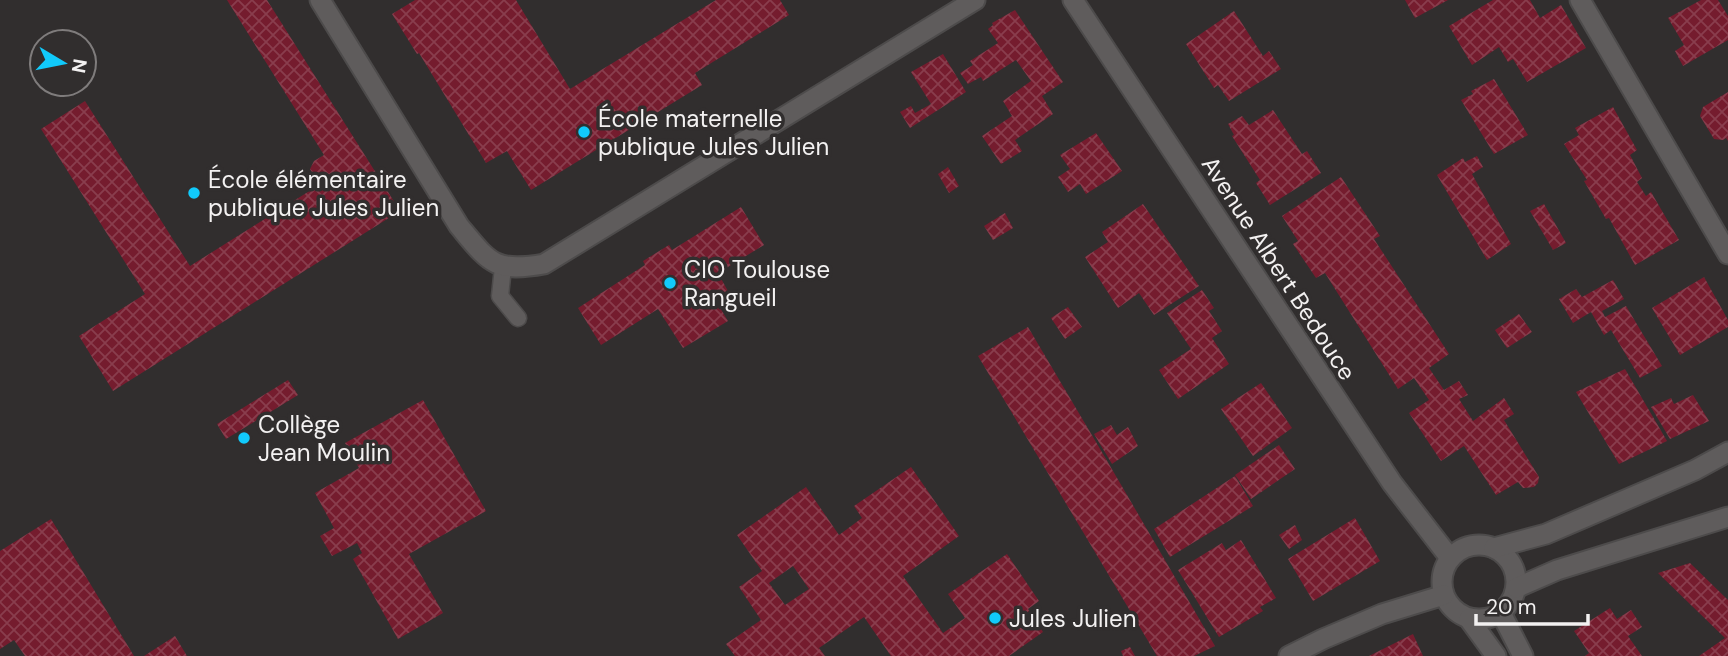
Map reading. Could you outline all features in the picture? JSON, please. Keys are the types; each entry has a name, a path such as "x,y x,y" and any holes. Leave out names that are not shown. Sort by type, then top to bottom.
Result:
{"street":[{"path":"320,0 458,226 484,256 503,267 521,268 544,264 975,0"},
{"name":"Avenue Albert Bedouce","path":"1073,0 1402,497 1450,558"},
{"path":"1580,0 1728,254"},
{"path":"1494,548 1546,534 1696,470 1728,452"},
{"path":"1516,588 1557,570 1728,517"},
{"path":"1471,546 1494,548 1505,555 1512,565 1516,588 1511,602 1501,613 1480,620 1469,619 1458,614 1444,595 1441,580 1446,564 1459,550 1471,546"},
{"path":"1289,656 1382,614 1444,595"},
{"path":"1501,613 1523,656"},
{"path":"1469,619 1496,656"}],"lane":[{"path":"503,267 500,296 517,318"}],"building":[{"path":"227,0 267,0 400,211 113,391 79,336 145,294 41,129 85,101 190,266 319,185 310,169 314,161 324,155"},
{"name":"École maternelle publique Jules Julien","path":"415,0 516,0 570,89 716,0 780,0 789,15 695,73 702,85 531,190 507,151 486,163 392,14"},
{"path":"1405,0 1448,0 1415,18"},
{"path":"1493,0 1530,0 1540,18 1561,5 1586,48 1527,82 1513,59 1508,62 1499,47 1472,65 1449,26"},
{"path":"1701,0 1718,0 1728,16 1728,40 1683,66 1675,51 1684,45 1668,18"},
{"path":"1015,10 1063,82 1042,96 1053,114 1015,140 1022,151 1001,164 982,136 1012,116 1003,101 1031,81 1016,60 983,81 981,77 968,84 960,73 973,65 970,61 998,43 988,29 992,23"},
{"path":"1234,11 1263,56 1269,51 1281,69 1229,101 1218,85 1214,88 1186,44"},
{"path":"943,54 966,92 910,128 900,112 911,106 915,113 931,104 911,72"},
{"path":"1494,79 1528,135 1494,154 1461,100 1473,94 1471,91"},
{"path":"1728,92 1728,141 1726,138 1714,139 1700,116 1703,107"},
{"path":"1613,107 1637,150 1630,155 1642,178 1637,182 1646,196 1651,192 1679,240 1635,265 1564,144 1579,135 1575,128"},
{"path":"1273,110 1302,154 1307,151 1321,173 1270,205 1256,183 1260,180 1232,136 1234,135 1228,124 1242,116 1249,125"},
{"path":"1096,133 1122,171 1086,194 1080,184 1068,192 1058,177 1070,169 1060,155"},
{"path":"1477,156 1483,167 1472,174 1511,244 1487,260 1437,175 1463,158 1465,162"},
{"path":"948,167 959,186 949,193 938,174"},
{"path":"1341,177 1380,236 1374,239 1449,354 1429,368 1444,390 1459,381 1468,395 1459,399 1473,421 1504,398 1514,414 1504,420 1539,477 1534,487 1523,488 1518,482 1496,495 1464,446 1441,461 1409,413 1429,400 1414,378 1398,389 1325,273 1316,278 1293,244 1298,241 1282,216"},
{"path":"1143,204 1199,286 1154,315 1139,293 1118,308 1085,257 1108,242 1102,232"},
{"path":"1544,204 1566,243 1553,250 1530,211"},
{"name":"CIO Toulouse Rangueil","path":"741,207 764,245 718,273 729,293 716,301 728,321 683,348 658,309 601,345 578,308 645,265 643,261 669,245 672,250"},
{"path":"1005,213 1013,228 993,240 984,226"},
{"path":"1704,277 1728,320 1728,327 1680,355 1652,308"},
{"path":"1613,280 1624,299 1602,311 1605,317 1626,306 1662,366 1640,378 1611,330 1604,335 1591,312 1573,323 1559,299 1576,289 1582,297"},
{"path":"1202,290 1214,308 1209,311 1222,331 1212,338 1229,364 1178,399 1159,370 1191,349 1167,313"},
{"path":"1068,307 1082,327 1065,339 1051,318"},
{"path":"1519,314 1532,332 1507,348 1495,330"},
{"path":"1028,327 1215,646 1194,656 1157,656 978,356"},
{"path":"1625,369 1667,441 1619,464 1576,392"},
{"path":"288,380 298,395 226,439 217,424"},
{"path":"1261,383 1292,428 1253,456 1221,409"},
{"path":"1693,395 1709,421 1670,439 1651,407 1671,398 1674,404"},
{"path":"423,400 486,511 409,554 443,613 398,639 353,559 362,553 357,543 332,556 320,536 334,528 315,493 359,468 345,443"},
{"path":"1111,425 1117,435 1128,427 1138,446 1112,464 1094,434"},
{"path":"1279,445 1295,469 1251,499 1235,475"},
{"path":"911,467 959,536 903,576 943,633 965,618 948,594 1007,554 1039,601 1028,609 1043,632 1009,656 891,656 864,617 819,648 825,656 735,656 726,644 761,620 739,587 762,571 737,535 806,487 839,535 862,518 854,506","holes":["793,566 809,589 785,605 769,583"]},
{"path":"1235,476 1253,506 1170,557 1154,529"},
{"path":"1355,518 1380,561 1313,601 1288,559"},
{"path":"51,519 134,656 25,656 14,640 0,649 0,551"},
{"path":"1295,525 1302,540 1289,549 1279,535"},
{"path":"1241,540 1276,598 1260,607 1263,611 1219,637 1178,570 1222,543 1226,550"},
{"path":"1690,563 1728,600 1728,656 1699,656 1725,638 1658,573"},
{"path":"1610,608 1617,619 1631,610 1642,627 1628,636 1642,656 1585,656 1589,653 1574,631"},
{"path":"1413,634 1423,656 1369,656"},
{"path":"175,636 187,656 144,656"},
{"path":"1130,647 1135,656 1123,656 1121,651"}],"place":[{"name":"École maternelle publique Jules Julien","path":"584,132"},
{"name":"École élémentaire publique Jules Julien","path":"194,193"},
{"name":"CIO Toulouse Rangueil","path":"670,283"},
{"name":"Collège Jean Moulin","path":"244,438"},
{"name":"Jules Julien","path":"995,618"}]}
